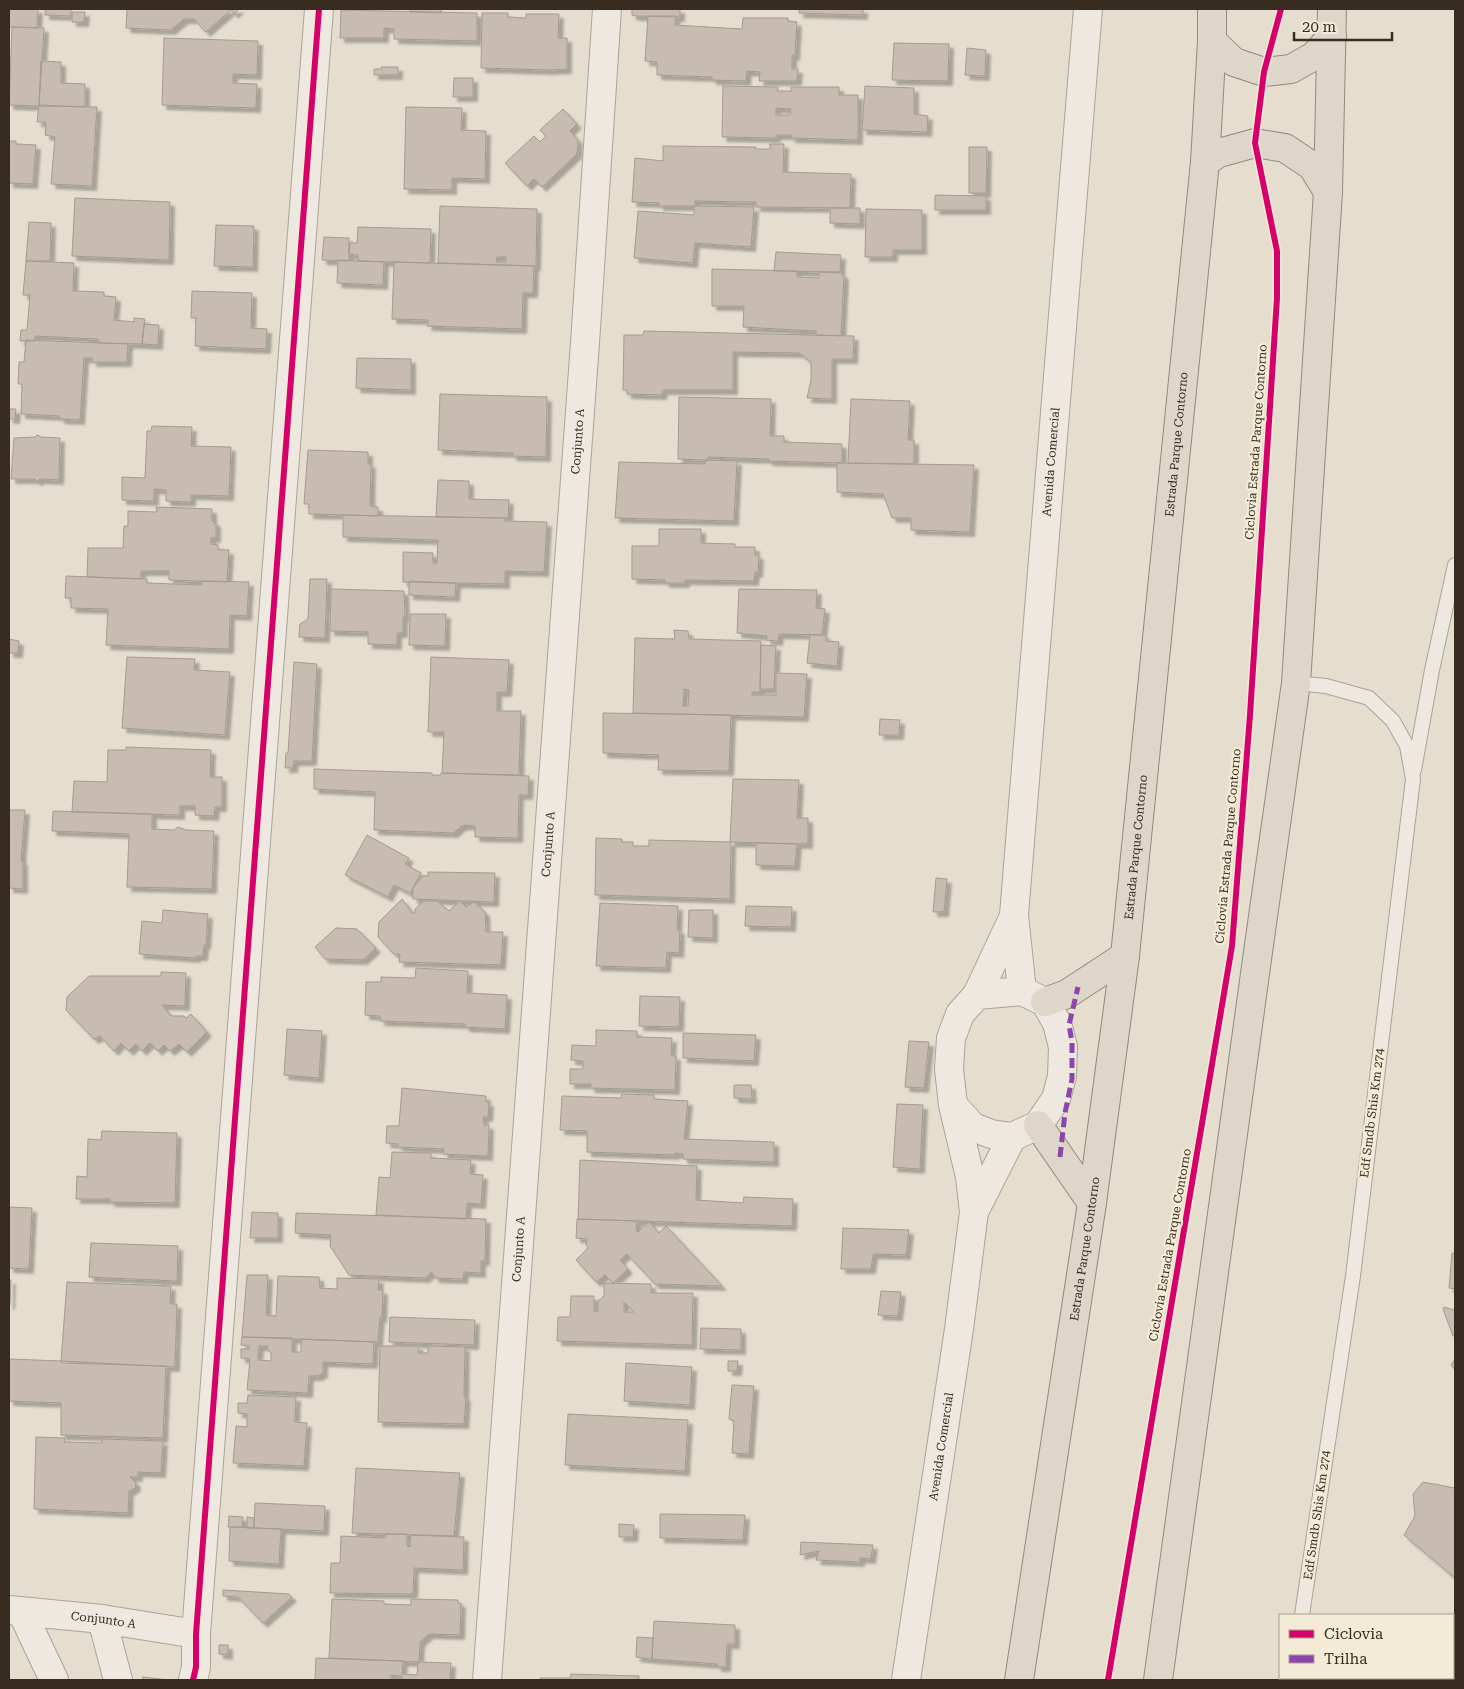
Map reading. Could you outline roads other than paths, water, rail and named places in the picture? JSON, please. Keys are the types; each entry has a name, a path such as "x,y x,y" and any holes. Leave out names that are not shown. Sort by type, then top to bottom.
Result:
{"highway":[{"name":"Estrada Parque Contorno","path":"1021,1678 1092,1203 1125,956 1205,162 1212,9"},
{"path":"1158,1680 1296,682 1328,192 1332,9"},
{"path":"1212,41 1234,62 1264,72 1291,69 1314,56 1332,36"},
{"path":"1205,162 1219,153 1255,143 1286,148 1312,166 1328,192"},
{"path":"1033,997 1067,994 1125,956"},
{"path":"1038,1125 1092,1203"}],"street":[{"path":"193,1680 196,1668 196,1634 319,9"},
{"name":"Conjunto A","path":"487,1680 584,363 607,9"},
{"name":"Avenida Comercial","path":"1038,1125 1056,1099 1062,1076 1063,1047 1057,1023 1033,997 1014,915 1027,775 1088,9"},
{"name":"Avenida Comercial","path":"974,1212 970,1177 953,1105 949,1069 951,1038 960,1014 977,995 1014,915"},
{"path":"977,995 1033,997"},
{"path":"953,1105 973,1127 1001,1136 1038,1125"},
{"name":"Avenida Comercial","path":"906,1680 959,1329 974,1212 1001,1136"},
{"path":"15,1611 54,1680"},
{"name":"Conjunto A","path":"15,1611 102,1619 196,1634"},
{"path":"102,1619 118,1680"}],"lane":[{"path":"1413,778 1432,670 1455,565"},
{"name":"Edf Smdb Shis Km 274","path":"1296,682 1326,686 1369,698 1393,721 1407,746 1413,778 1353,1276 1302,1614"}]}
